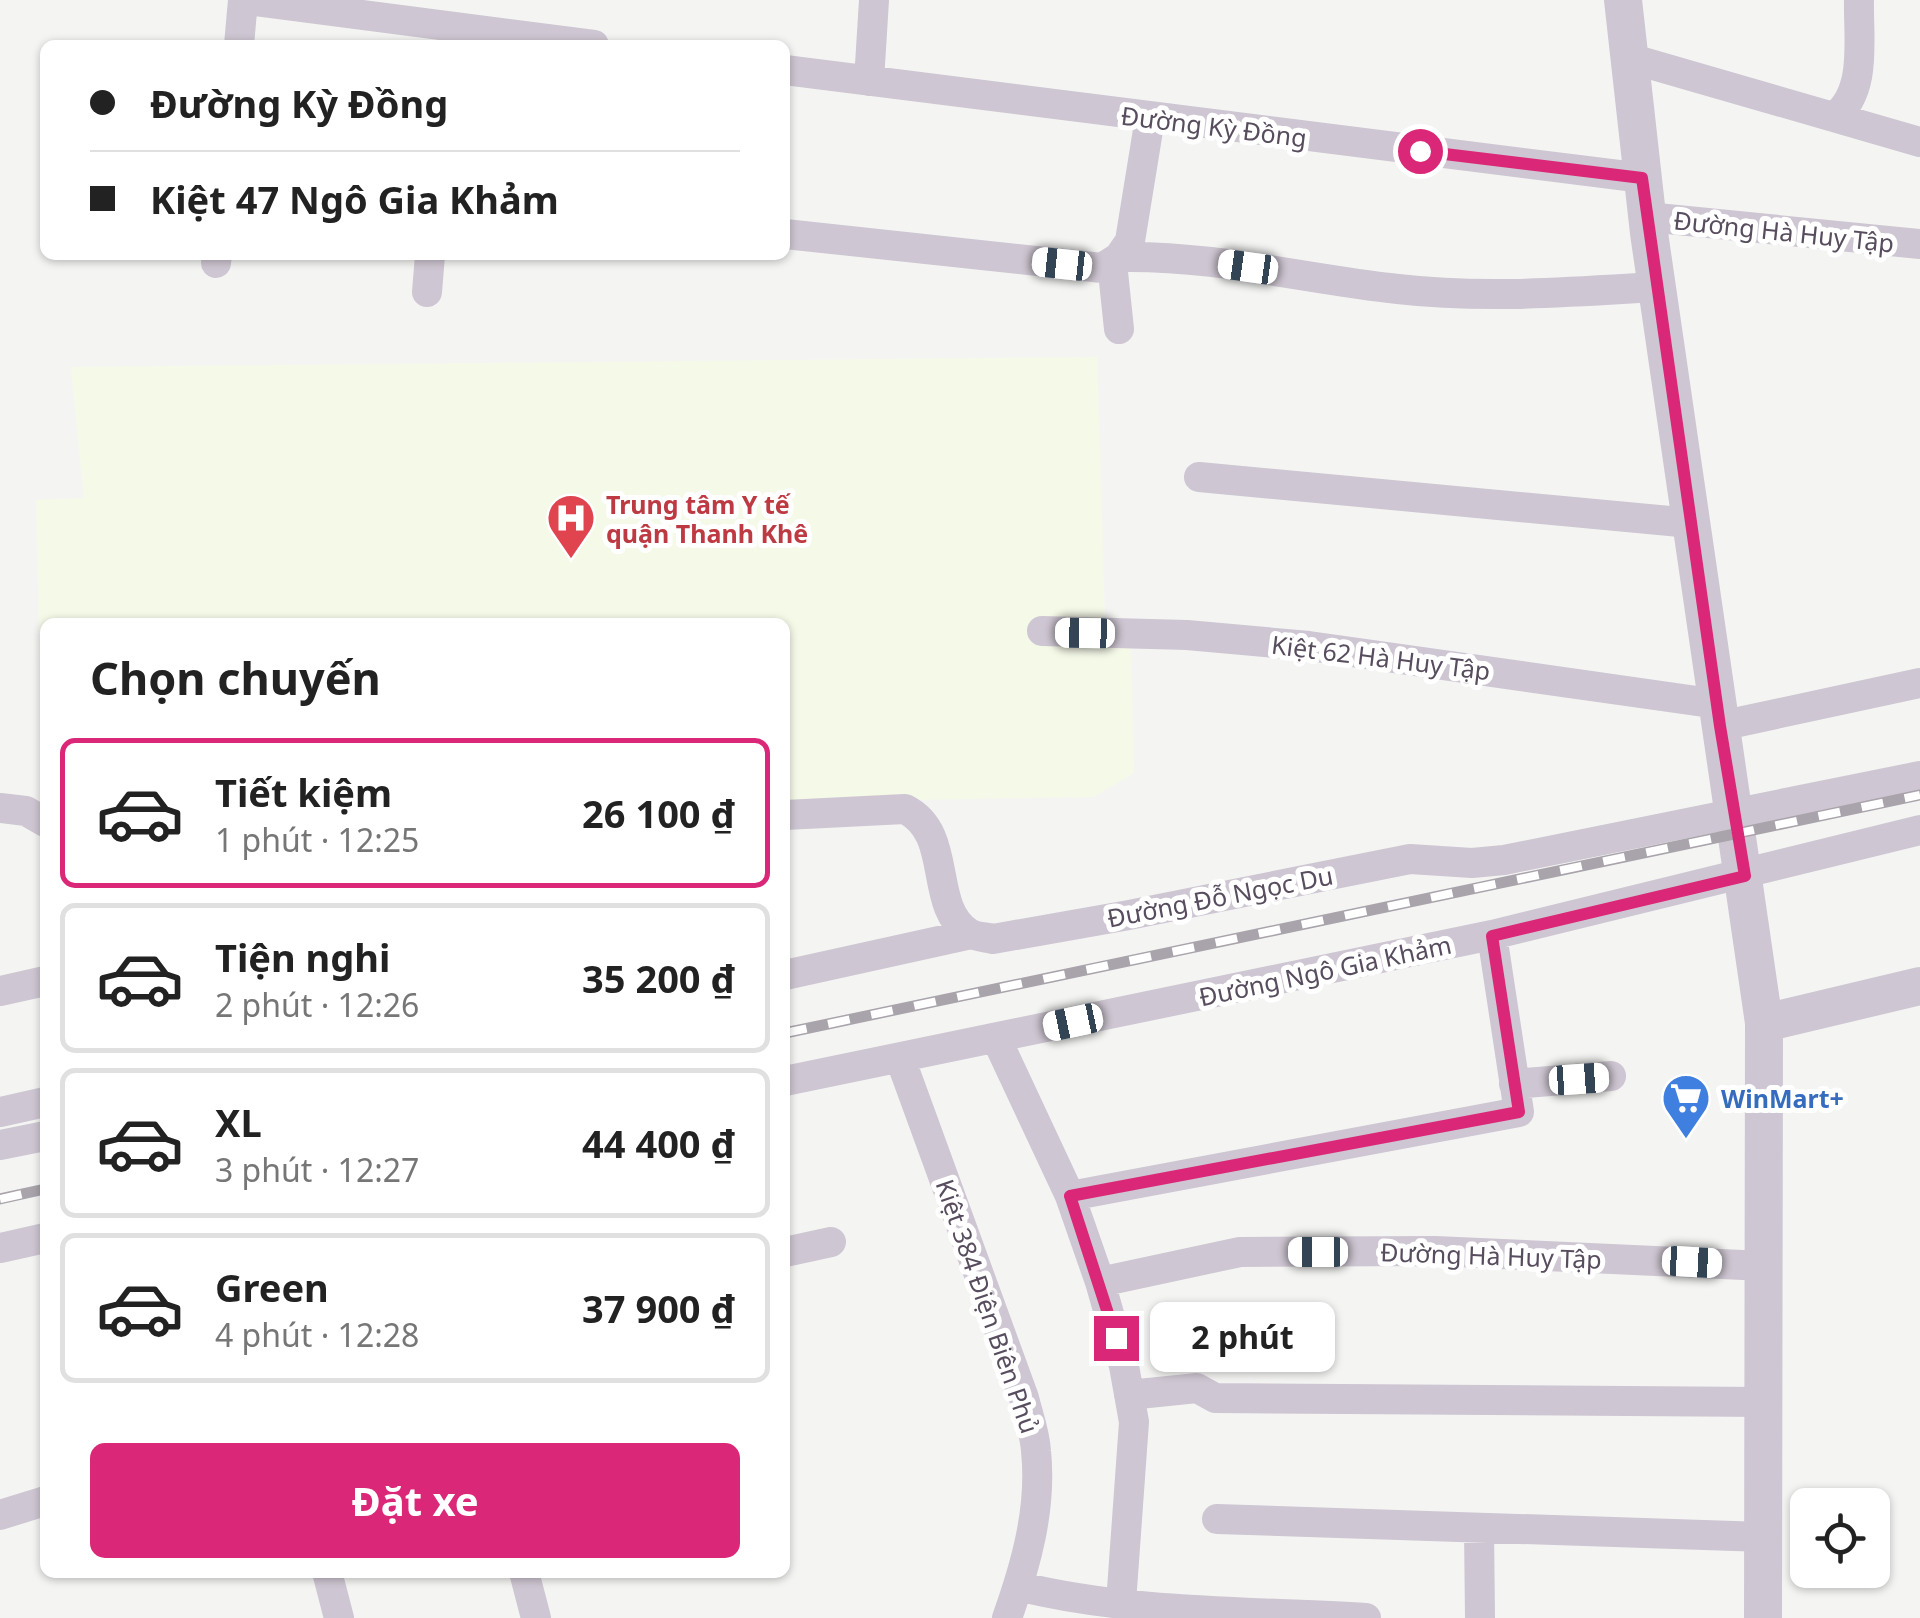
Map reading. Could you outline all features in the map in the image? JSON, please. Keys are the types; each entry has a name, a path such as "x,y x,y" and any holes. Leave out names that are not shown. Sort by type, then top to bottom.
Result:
{"street":[{"path":"240,40 245,0 555,40"},
{"path":"869,81 874,0"},
{"name":"Đường Hà Huy Tập","path":"1623,0 1657,288 1764,1023 1763,1618"},
{"path":"1834,117 1851,100 1856,86 1859,0"},
{"path":"1629,58 1920,142"},
{"name":"Đường Kỳ Đồng","path":"790,71 1642,178"},
{"path":"790,235 1102,268 1130,241 1150,118"},
{"name":"Đường Hà Huy Tập","path":"1648,218 1920,244"},
{"path":"1114,260 1173,256 1441,293 1657,288"},
{"path":"427,292 430,260"},
{"path":"1114,260 1119,329"},
{"path":"1199,477 1691,523"},
{"name":"Kiệt 62 Hà Huy Tập","path":"1042,632 1186,635 1308,646 1718,715"},
{"path":"1718,715 1920,683"},
{"name":"Đường Đỗ Ngọc Du","path":"790,974 971,934 993,938 1090,922 1410,859 1472,863 1504,860 1920,776"},
{"path":"0,808 26,812 40,819"},
{"path":"790,815 905,809 922,817 931,833 952,915 971,934"},
{"name":"Đường Ngô Gia Khảm","path":"790,1080 1492,936 1920,830"},
{"path":"1070,1196 1519,1112 1492,936"},
{"path":"0,991 40,982"},
{"path":"1764,1023 1920,986"},
{"path":"996,1038 1070,1196 1100,1282 1129,1395 1134,1422 1121,1603"},
{"name":"Kiệt 384 Điện Biên Phủ","path":"900,1058 1024,1398 1036,1448 1038,1504 1007,1618"},
{"path":"1514,1084 1611,1076"},
{"path":"0,1112 40,1103"},
{"path":"0,1146 40,1137"},
{"path":"0,1248 40,1239"},
{"path":"790,1251 831,1242"},
{"name":"Đường Hà Huy Tập","path":"1100,1282 1240,1252 1435,1251 1765,1266"},
{"path":"1129,1395 1197,1388 1216,1398 1764,1402"},
{"path":"0,1515 40,1502"},
{"path":"1217,1520 1764,1536"},
{"path":"1479,1530 1480,1618"},
{"path":"329,1578 339,1618"},
{"path":"526,1578 536,1618"},
{"path":"1018,1586 1058,1596 1164,1608 1366,1618"}],"shaded area":[{"name":"Trung tâm Y tế quận Thanh Khê","path":"1097,357 1105,619 1130,619 1134,773 1094,797 790,802 790,618 40,618 40,666 36,500 84,498 71,367"}],"railway":[{"path":"790,1032 1920,795"},
{"path":"0,1199 40,1190"}],"place":[{"name":"Trung tâm Y tế quận Thanh Khê","path":"571,560"},
{"name":"WinMart+","path":"1686,1140"}],"route":[{"path":"1116,1338 1070,1196 1519,1112 1492,936 1745,876 1642,178 1420,151"}]}
